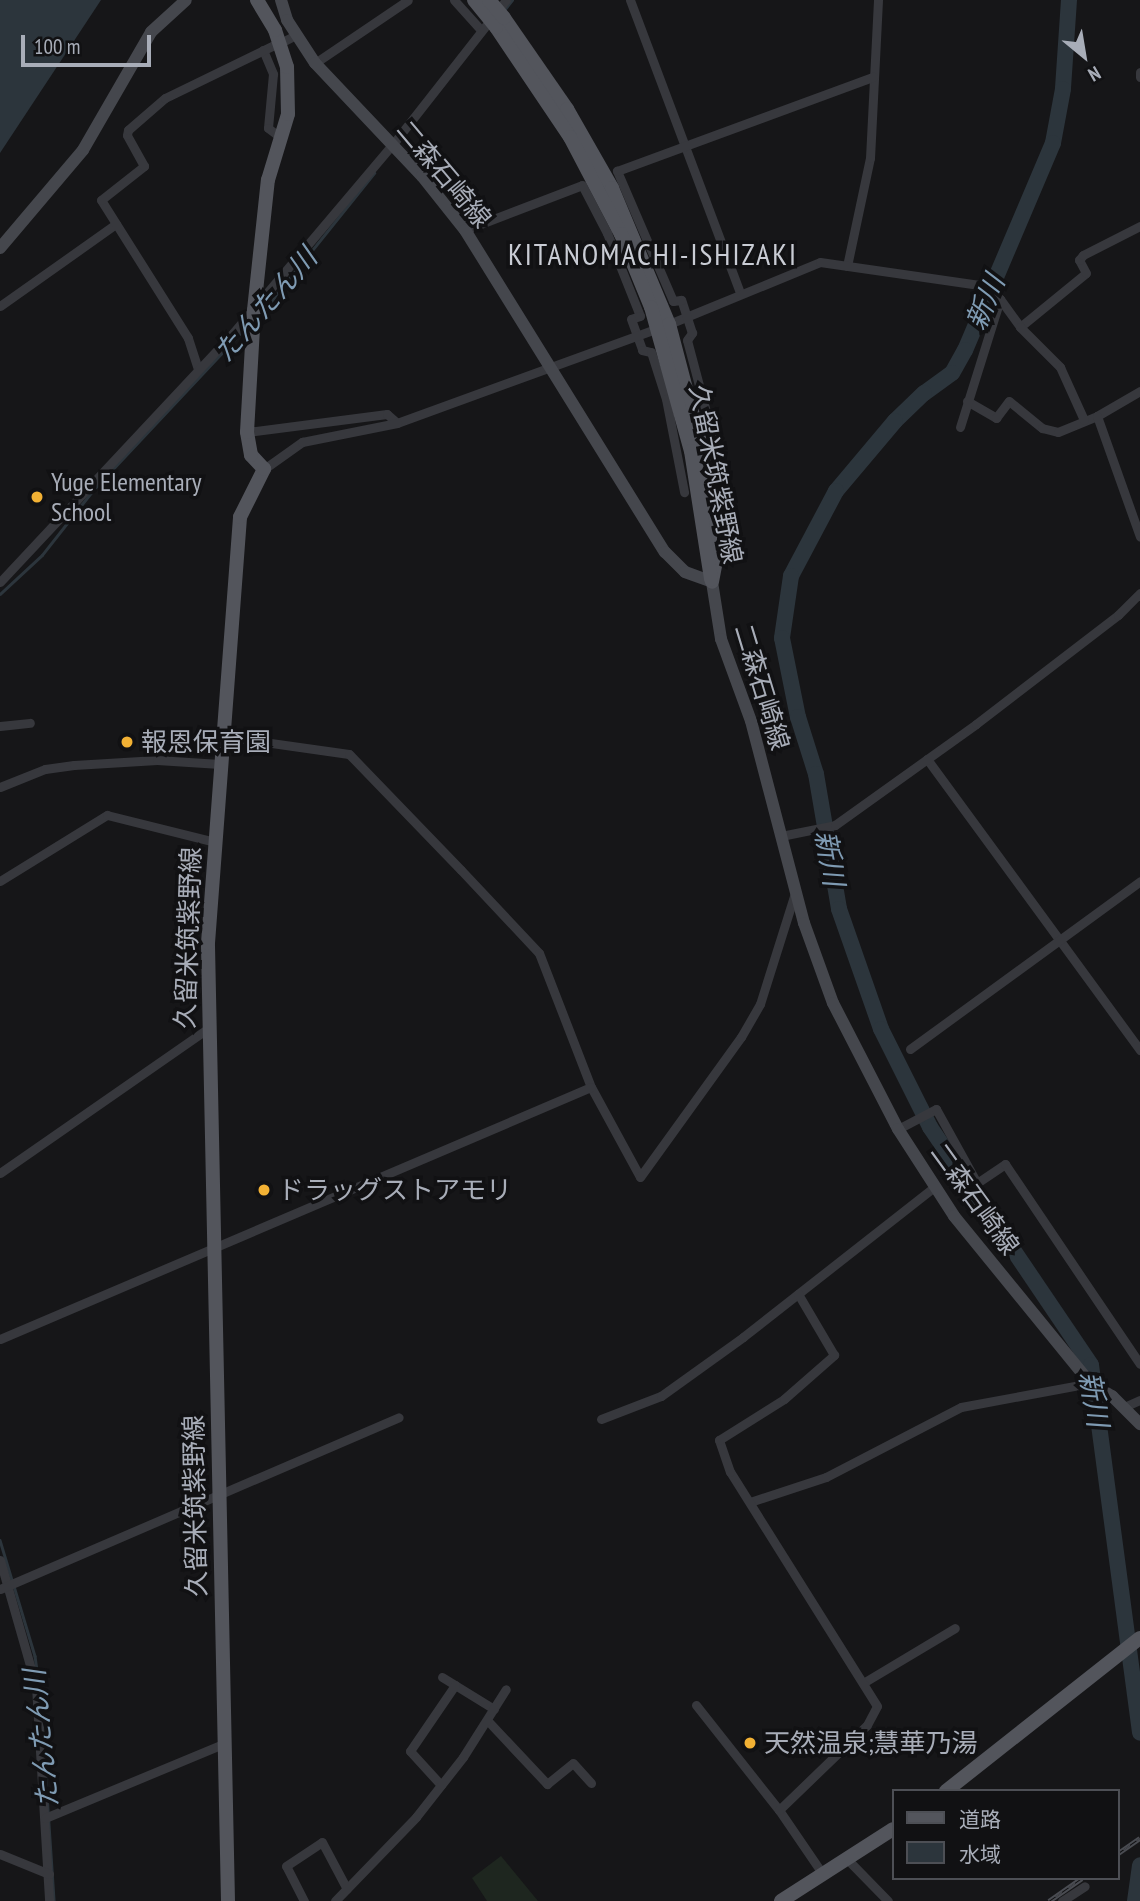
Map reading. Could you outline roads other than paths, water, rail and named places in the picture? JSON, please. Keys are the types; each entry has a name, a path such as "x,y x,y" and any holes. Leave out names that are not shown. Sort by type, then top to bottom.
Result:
{"main road":[{"path":"0,247 83,150 151,32 186,0"},
{"path":"257,0 275,30 287,67 288,114 268,180 254,309 247,432 251,455 264,469"},
{"name":"二森石崎線","path":"281,0 291,37 393,144 465,230 665,552 685,572 712,582 721,639 751,721 824,985 898,1129 934,1187 1090,1383 1112,1396 1140,1424"},
{"name":"久留米筑紫野線","path":"474,0 500,22"},
{"name":"久留米筑紫野線","path":"489,0 602,194 663,326 691,451 712,582"},
{"name":"久留米筑紫野線","path":"228,1901 208,943 240,517 264,469"},
{"path":"949,1789 1140,1638"},
{"path":"781,1901 892,1830"}],"street":[{"path":"314,63 408,0"},
{"path":"454,0 481,30"},
{"path":"0,582 254,309 393,144 505,0"},
{"path":"630,0 740,293"},
{"path":"847,266 870,158 878,0"},
{"path":"198,369 188,338 101,200 144,166 127,135 128,131 165,98 274,45"},
{"path":"263,50 273,74 268,128 280,137"},
{"path":"721,468 687,340 692,332 681,300 673,301 617,171 873,77"},
{"path":"465,230 582,184 632,292 640,316 631,319 642,350 651,352 666,399 684,492"},
{"path":"0,306 116,224"},
{"path":"1020,327 1086,273 1079,260 1083,256 1140,226"},
{"path":"264,469 302,442 397,424 663,326 820,262 979,285 1000,299 1020,327 1060,367 1084,420"},
{"path":"960,427 1000,299"},
{"path":"967,401 996,418 1009,401 1050,432 1097,416 1140,391"},
{"path":"247,432 387,414 397,424"},
{"path":"1097,416 1140,537"},
{"path":"781,836 835,825 1118,615 1140,593"},
{"path":"0,726 30,723"},
{"path":"222,736 349,754 539,953 591,1087 640,1177 741,1038 760,1004 796,891"},
{"path":"927,759 1140,1050"},
{"path":"0,786 45,769 74,765 158,760 220,764"},
{"path":"0,881 107,815 215,842"},
{"path":"910,1049 1140,881"},
{"path":"0,1173 210,1027"},
{"path":"0,1339 591,1087"},
{"path":"898,1129 936,1109 977,1183 1005,1164 1140,1364"},
{"path":"601,1419 661,1396 798,1294 934,1187"},
{"path":"779,1810 867,1725 877,1706 730,1472 719,1440 784,1399 834,1355 798,1294"},
{"path":"750,1502 826,1477 961,1407 1090,1383"},
{"path":"1124,1407 1140,1400"},
{"path":"9,1585 399,1418"},
{"path":"0,1560 37,1686 49,1816 49,1901"},
{"path":"863,1683 955,1628"},
{"path":"442,1677 494,1709"},
{"path":"441,1784 410,1751 455,1685"},
{"path":"335,1901 441,1784 506,1689"},
{"path":"696,1705 779,1810 822,1873"},
{"path":"487,1720 547,1784 573,1763 592,1783"},
{"path":"49,1816 225,1744"},
{"path":"304,1901 286,1866 322,1842 347,1889"},
{"path":"0,1854 49,1874"},
{"path":"846,1858 888,1901"},
{"path":"1062,1901 1085,1886"}],"water":[{"path":"0,0 101,0 0,153"}],"waterway":[{"name":"たんたん川","path":"505,9 512,0"},
{"name":"新川","path":"1069,0 1063,89 1053,143 965,350 952,373 924,393 895,421 836,491 791,576 782,638 798,717 816,774 839,909 881,1029 930,1127 1091,1365 1140,1733"},
{"name":"たんたん川","path":"260,315 374,173"},
{"name":"たんたん川","path":"0,594 42,555 94,489 247,326"},
{"name":"たんたん川","path":"0,1540 12,1580"},
{"name":"たんたん川","path":"14,1586 35,1656 41,1699"},
{"name":"たんたん川","path":"42,1719 54,1901"},
{"path":"1135,1901 1140,1865"}],"railway":[{"path":"1119,1853 1140,1838"},
{"path":"1049,1901 1079,1880"}],"place":[{"name":"Yuge Elementary School","path":"37,497"},
{"name":"報恩保育園","path":"127,742"},
{"name":"ドラッグストアモリ","path":"264,1190"},
{"name":"天然温泉;慧華乃湯","path":"750,1743"}],"district":[{"name":"KITANOMACHI-ISHIZAKI","path":"653,254"}]}
